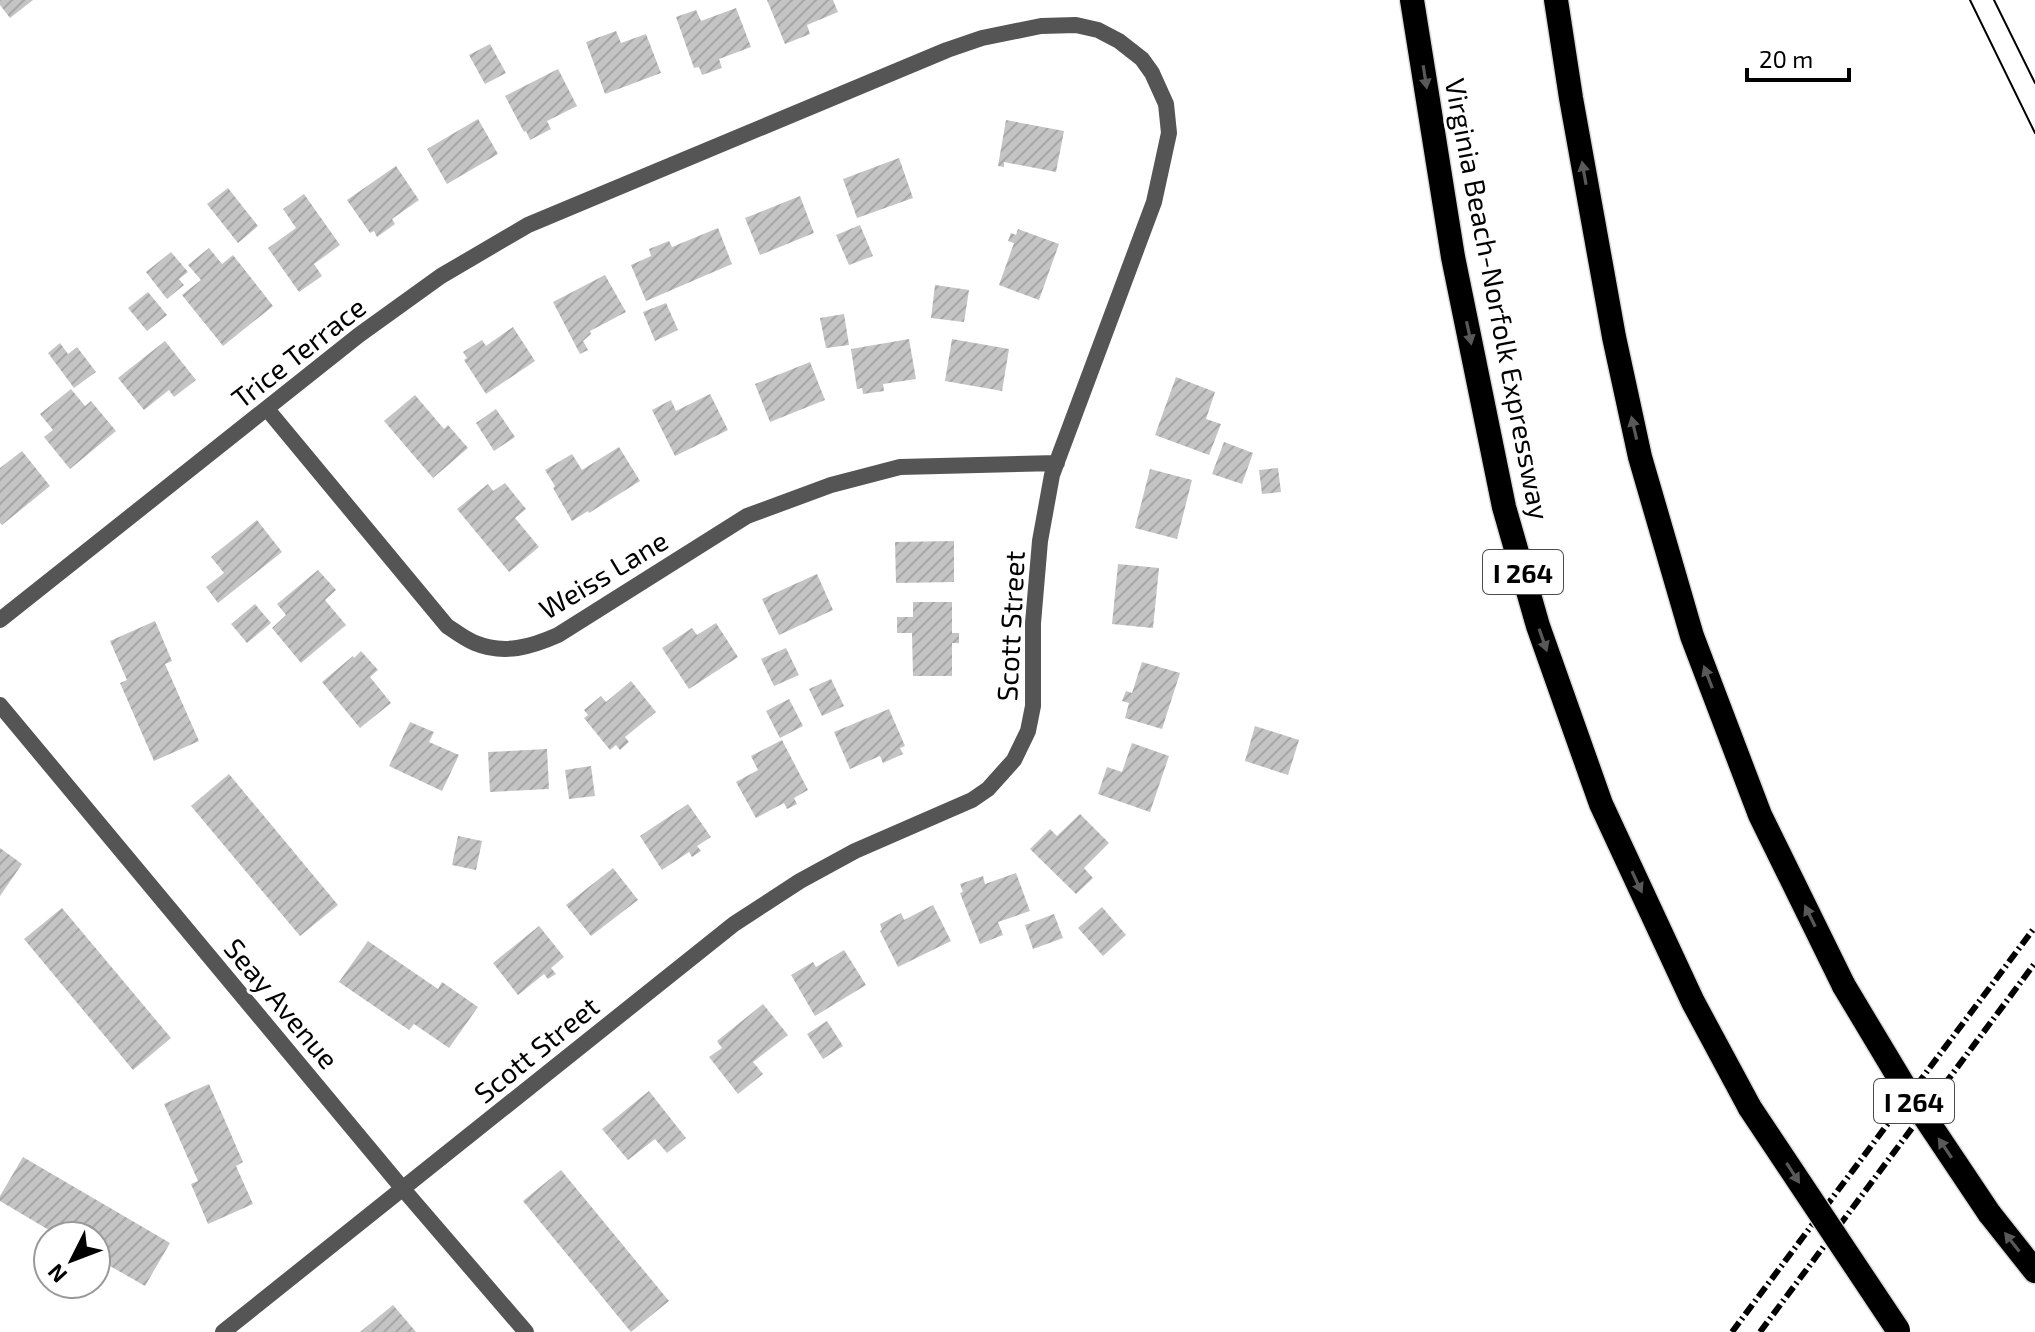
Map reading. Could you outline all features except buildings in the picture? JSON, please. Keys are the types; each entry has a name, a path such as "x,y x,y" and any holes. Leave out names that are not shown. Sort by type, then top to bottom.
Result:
{"highway":[{"name":"Virginia Beach-Norfolk Expressway","path":"1412,0 1453,257 1504,507 1538,626 1601,804 1693,1002 1750,1108 1899,1331"},
{"name":"I 264","path":"1556,0 1614,337 1640,457 1688,621 1760,815 1844,986 1904,1086 1989,1213 2035,1271"}],"street":[{"name":"Scott Street","path":"223,1332 734,924 800,881 855,851 972,800 988,789 1014,760 1028,731 1033,706 1033,623 1040,541 1052,475 1154,202 1169,133 1166,104 1152,73 1142,59 1098,30 1076,25 1041,26 982,38 947,50 658,171"},
{"name":"Trice Terrace","path":"0,620 359,335 441,276 528,225 658,171"},
{"name":"Weiss Lane","path":"267,409 447,626 476,644 504,649 532,646 558,635 747,516 831,485 900,467 1057,463"},
{"name":"Seay Avenue","path":"0,705 526,1332"}],"tram line":[{"path":"1970,0 2035,133"},
{"path":"1994,0 2035,83"}],"railway":[{"path":"1732,1332 2035,927"},
{"path":"1760,1332 2035,963"}]}
